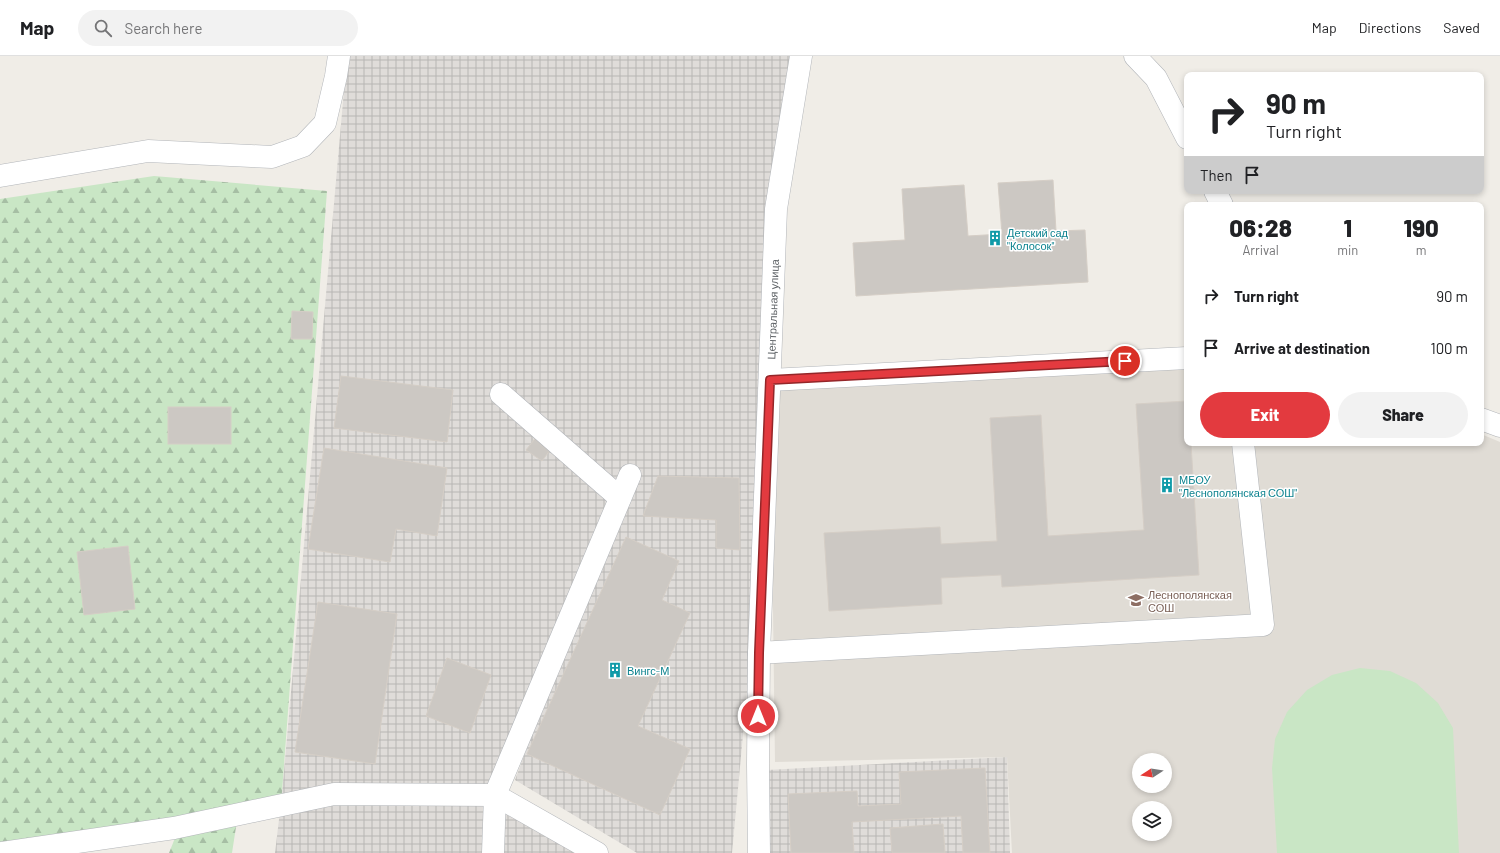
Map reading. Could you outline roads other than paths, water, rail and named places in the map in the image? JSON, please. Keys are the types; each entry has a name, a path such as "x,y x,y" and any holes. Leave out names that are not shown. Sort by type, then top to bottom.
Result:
{"street":[{"path":"0,176 148,151 272,157 303,146 325,123 339,56"},
{"name":"Центральная улица","path":"759,853 759,653 776,209 801,56"},
{"path":"1135,56 1156,78 1184,132"},
{"path":"770,380 1184,358"},
{"path":"501,394 620,498"},
{"path":"1484,420 1500,426"},
{"path":"759,653 1263,625 1243,446"},
{"path":"493,853 495,795 630,475"},
{"path":"2,853 174,828 334,794 495,795 597,853"}],"place":[{"name":"Детский сад \"Колосок\"","path":"995,238"},
{"name":"МБОУ \"Леснополянская СОШ\"","path":"1167,485"},
{"name":"Леснополянская СОШ","path":"1136,600"},
{"name":"Вингс-М","path":"615,670"}]}
